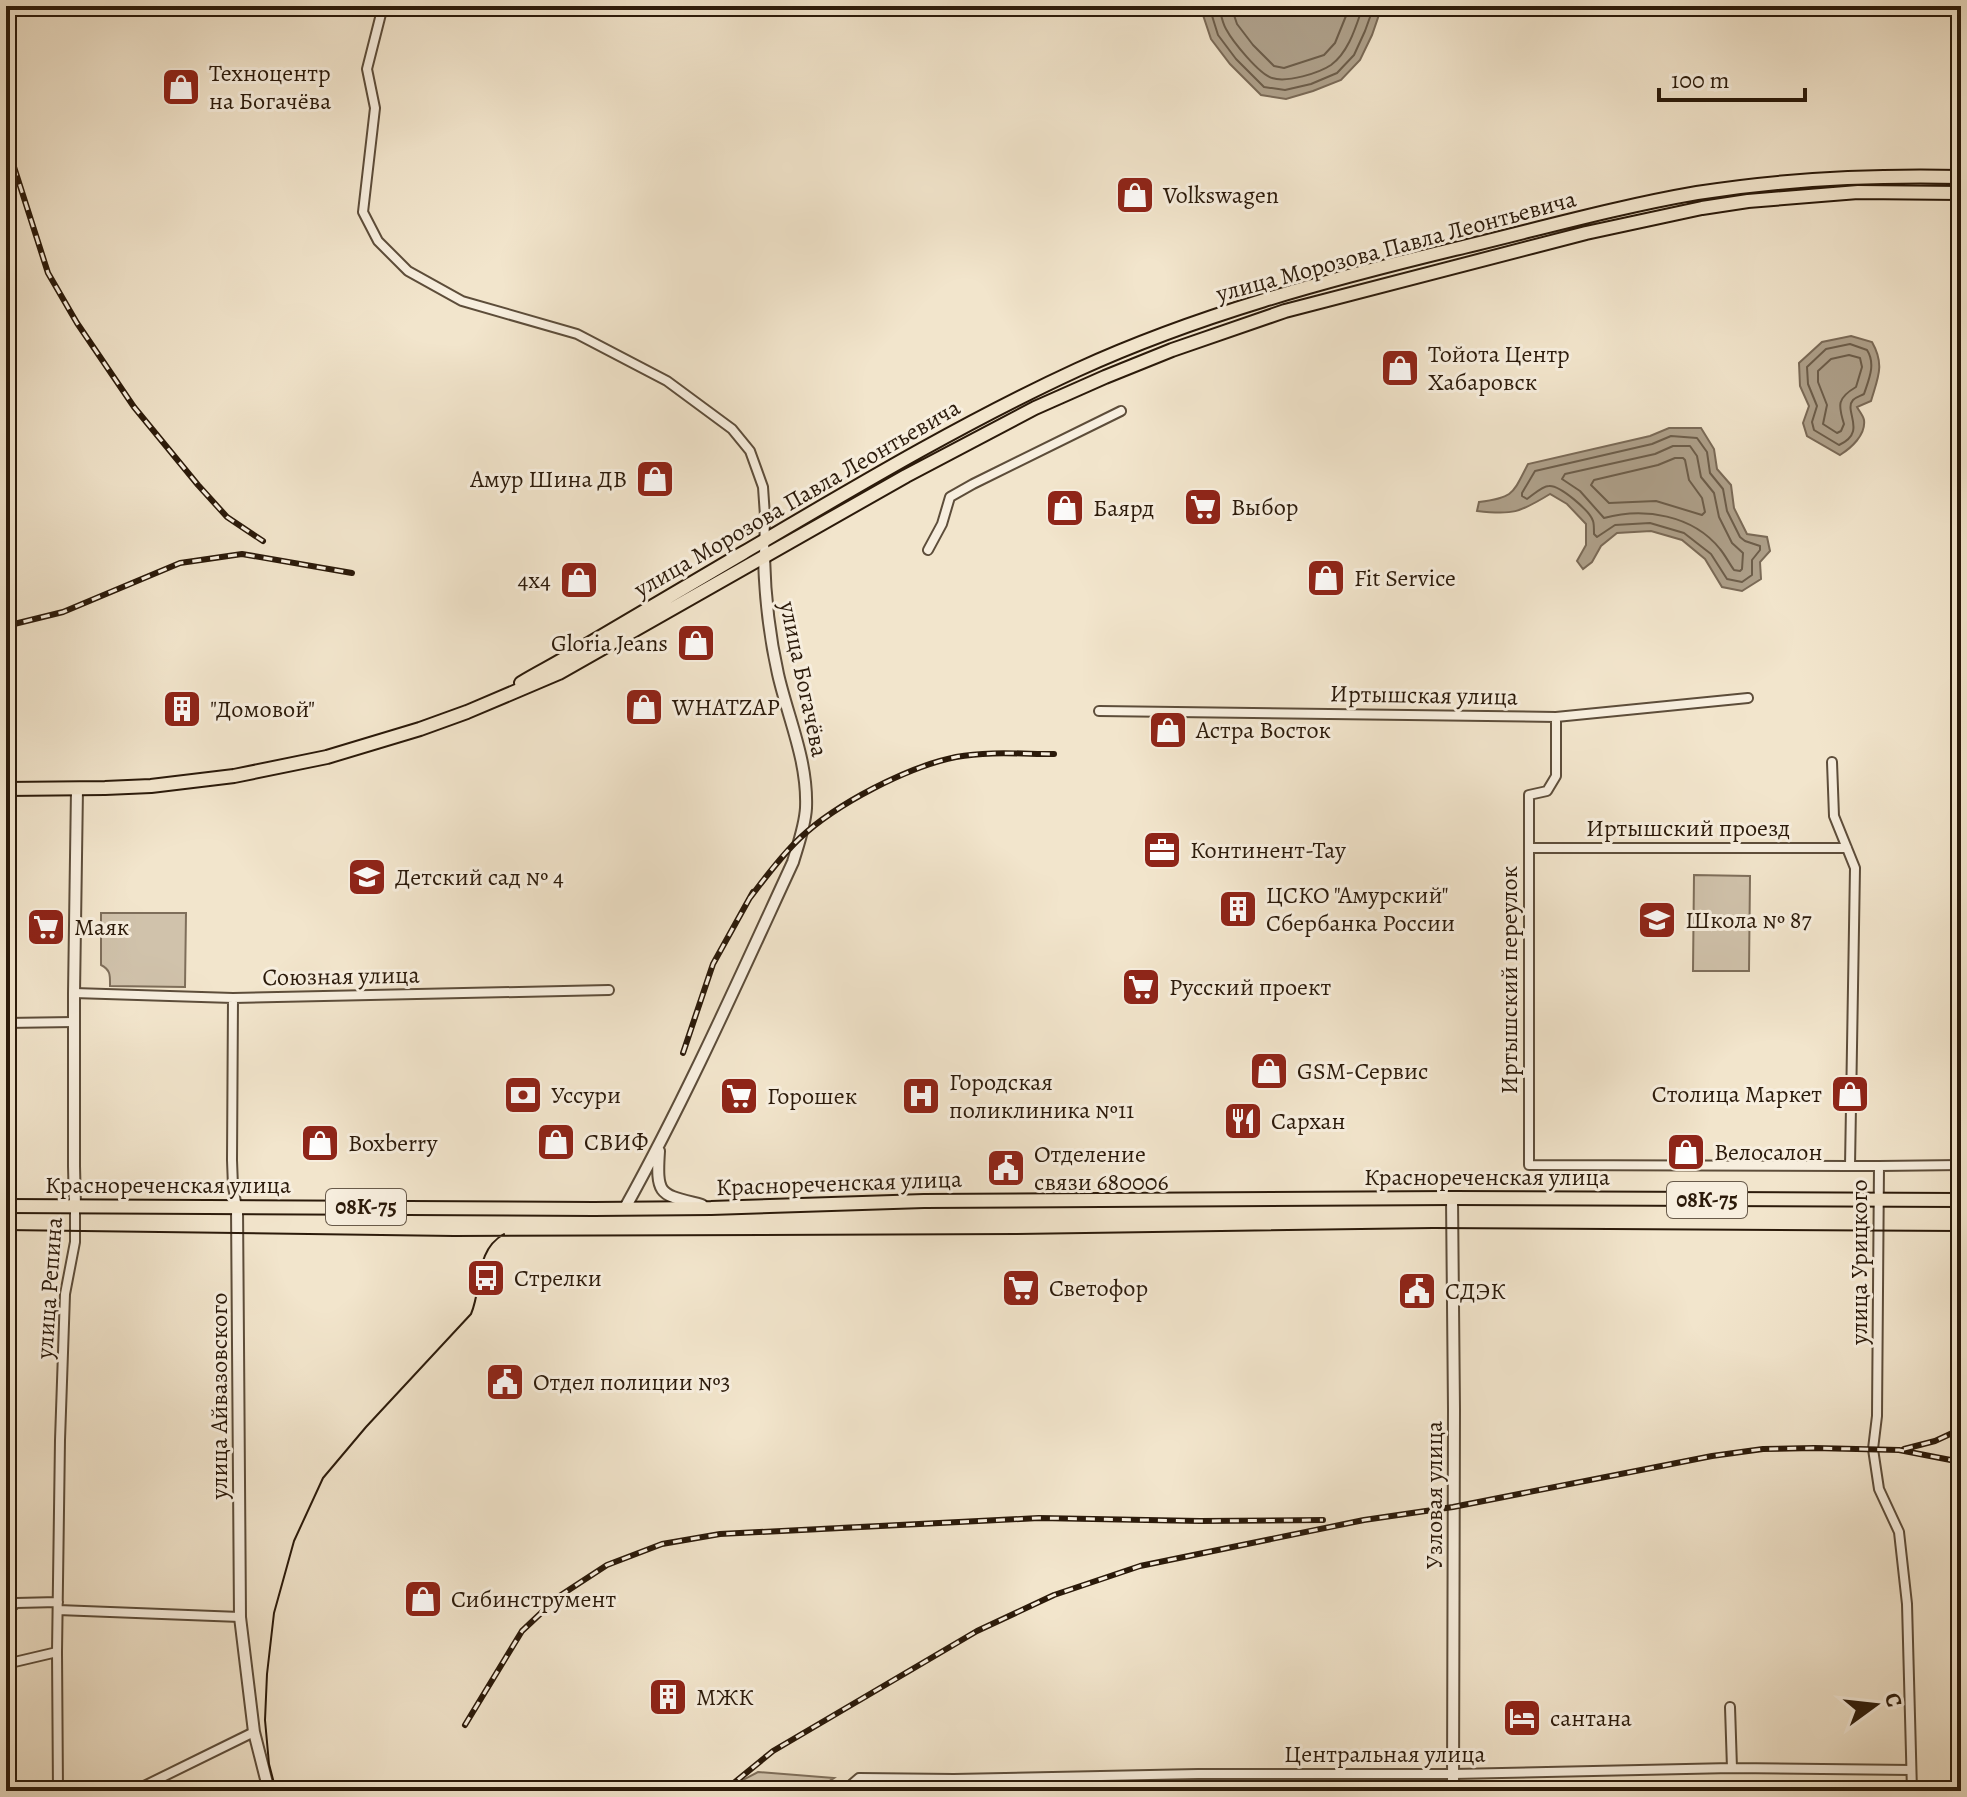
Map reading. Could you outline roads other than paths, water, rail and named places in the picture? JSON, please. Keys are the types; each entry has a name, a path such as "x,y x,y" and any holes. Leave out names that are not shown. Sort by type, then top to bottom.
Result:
{"main road":[{"name":"улица Морозова Павла Леонтьевича","path":"504,698 523,681 972,422 1067,375 1168,333 1270,298 1423,257 1668,199 1828,178 1961,177"},
{"name":"улица Морозова Павла Леонтьевича","path":"6,789 77,789 234,776 327,757 420,729 504,698 559,673 906,476 1035,408 1172,350 1285,311 1586,233 1702,208 1858,192 1961,193"},
{"name":"Краснореченская улица","path":"6,1206 711,1208 939,1201 1452,1198 1961,1200"}],"street":[{"name":"улица Богачёва","path":"383,6 367,69 375,108 363,212 378,241 408,271 462,301 577,334 667,381 732,429 750,451 763,487 766,614 778,676 802,760 806,810 793,862 710,1045 625,1208"},
{"path":"928,550 942,524 950,497 1121,411"},
{"name":"Иртышская улица","path":"1099,711 1556,717 1748,698"},
{"name":"Иртышский переулок","path":"1556,717 1556,776 1547,791 1529,795 1529,1165 1850,1166"},
{"name":"улица Урицкого","path":"1832,762 1834,816 1855,868 1850,1166 1879,1166 1877,1416 1873,1449 1879,1489 1899,1532 1907,1604 1912,1791"},
{"name":"улица Репина","path":"58,1791 60,1440 65,1294 75,1242 77,789"},
{"name":"Иртышский проезд","path":"1529,848 1847,848"},
{"name":"Союзная улица","path":"74,993 233,998 609,990"},
{"name":"улица Айвазовского","path":"233,998 232,1160 237,1207 240,1617 254,1732 269,1791"},
{"path":"6,1023 74,1022"},
{"path":"660,1145 658,1179 662,1191 669,1196 711,1208"},
{"path":"1879,1166 1961,1165"},
{"name":"Узловая улица","path":"1452,1198 1453,1791"},
{"path":"6,1612 16,1603 240,1617"},
{"path":"6,1664 57,1652"},
{"path":"1730,1707 1732,1768"},
{"path":"138,1789 254,1732"},
{"name":"Центральная улица","path":"844,1791 859,1778 1453,1774 1732,1768 1911,1770"},
{"path":"1048,1778 1048,1791"}],"water":[{"path":"1200,6 1382,6 1360,60 1341,80 1286,99 1261,95 1230,64 1211,39"},
{"path":"1851,336 1872,342 1879,371 1871,401 1857,407 1864,420 1863,431 1853,445 1840,455 1807,436 1803,423 1809,406 1800,386 1799,363 1822,342"},
{"path":"1669,428 1701,428 1714,449 1717,469 1731,485 1734,508 1747,534 1767,537 1770,551 1760,562 1761,579 1742,591 1722,587 1705,559 1682,540 1651,531 1617,533 1601,546 1592,562 1583,569 1577,561 1586,545 1586,524 1567,504 1550,494 1515,511 1477,511 1479,502 1511,493 1528,464 1650,436"}],"tram line":[{"path":"6,1230 454,1236 1017,1234 1433,1228 1961,1231"},
{"path":"276,1791 269,1764 265,1720 267,1674 274,1613 294,1541 323,1478 471,1314 484,1259 494,1241 504,1234"}],"railway":[{"path":"6,151 48,273 77,323 134,407 198,485 227,517 263,541"},
{"path":"6,626 63,612 180,563 242,554 352,573"},
{"path":"749,899 800,838 833,812 873,788 916,769 956,757 993,753 1054,754"},
{"path":"683,1053 713,964 753,892"},
{"path":"1904,1449 1935,1441 1961,1429"},
{"path":"724,1791 773,1751 977,1631 1054,1595 1140,1566 1364,1520 1453,1507 1712,1456 1763,1449 1899,1450 1961,1462"},
{"path":"465,1725 522,1631 558,1597 607,1565 662,1544 720,1534 1039,1518 1323,1520"}],"place":[{"name":"Техноцентр на Богачёва","path":"181,87"},
{"name":"Volkswagen","path":"1135,195"},
{"name":"Тойота Центр Хабаровск","path":"1400,368"},
{"name":"Амур Шина ДВ","path":"655,479"},
{"name":"Выбор","path":"1203,507"},
{"name":"Баярд","path":"1065,508"},
{"name":"Fit Service","path":"1326,578"},
{"name":"4х4","path":"579,580"},
{"name":"Gloria Jeans","path":"696,643"},
{"name":"WHATZAP","path":"644,707"},
{"name":"\"Домовой\"","path":"182,709"},
{"name":"Астра Восток","path":"1168,730"},
{"name":"Континент-Тау","path":"1162,850"},
{"name":"Детский сад № 4","path":"367,877"},
{"name":"ЦСКО \"Амурский\" Сбербанка России","path":"1238,909"},
{"name":"Школа № 87","path":"1657,920"},
{"name":"Маяк","path":"46,927"},
{"name":"Русский проект","path":"1141,987"},
{"name":"GSM-Сервис","path":"1269,1071"},
{"name":"Столица Маркет","path":"1850,1094"},
{"name":"Уссури","path":"523,1095"},
{"name":"Горошек","path":"739,1096"},
{"name":"Городская поликлиника №11","path":"921,1096"},
{"name":"Сархан","path":"1243,1121"},
{"name":"СВИФ","path":"556,1142"},
{"name":"Boxberry","path":"320,1143"},
{"name":"Велосалон","path":"1686,1152"},
{"name":"Отделение связи 680006","path":"1006,1168"},
{"name":"Стрелки","path":"486,1278"},
{"name":"Светофор","path":"1021,1288"},
{"name":"СДЭК","path":"1417,1291"},
{"name":"Отдел полиции №3","path":"505,1382"},
{"name":"Сибинструмент","path":"423,1599"},
{"name":"МЖК","path":"668,1697"},
{"name":"сантана","path":"1522,1718"}]}
